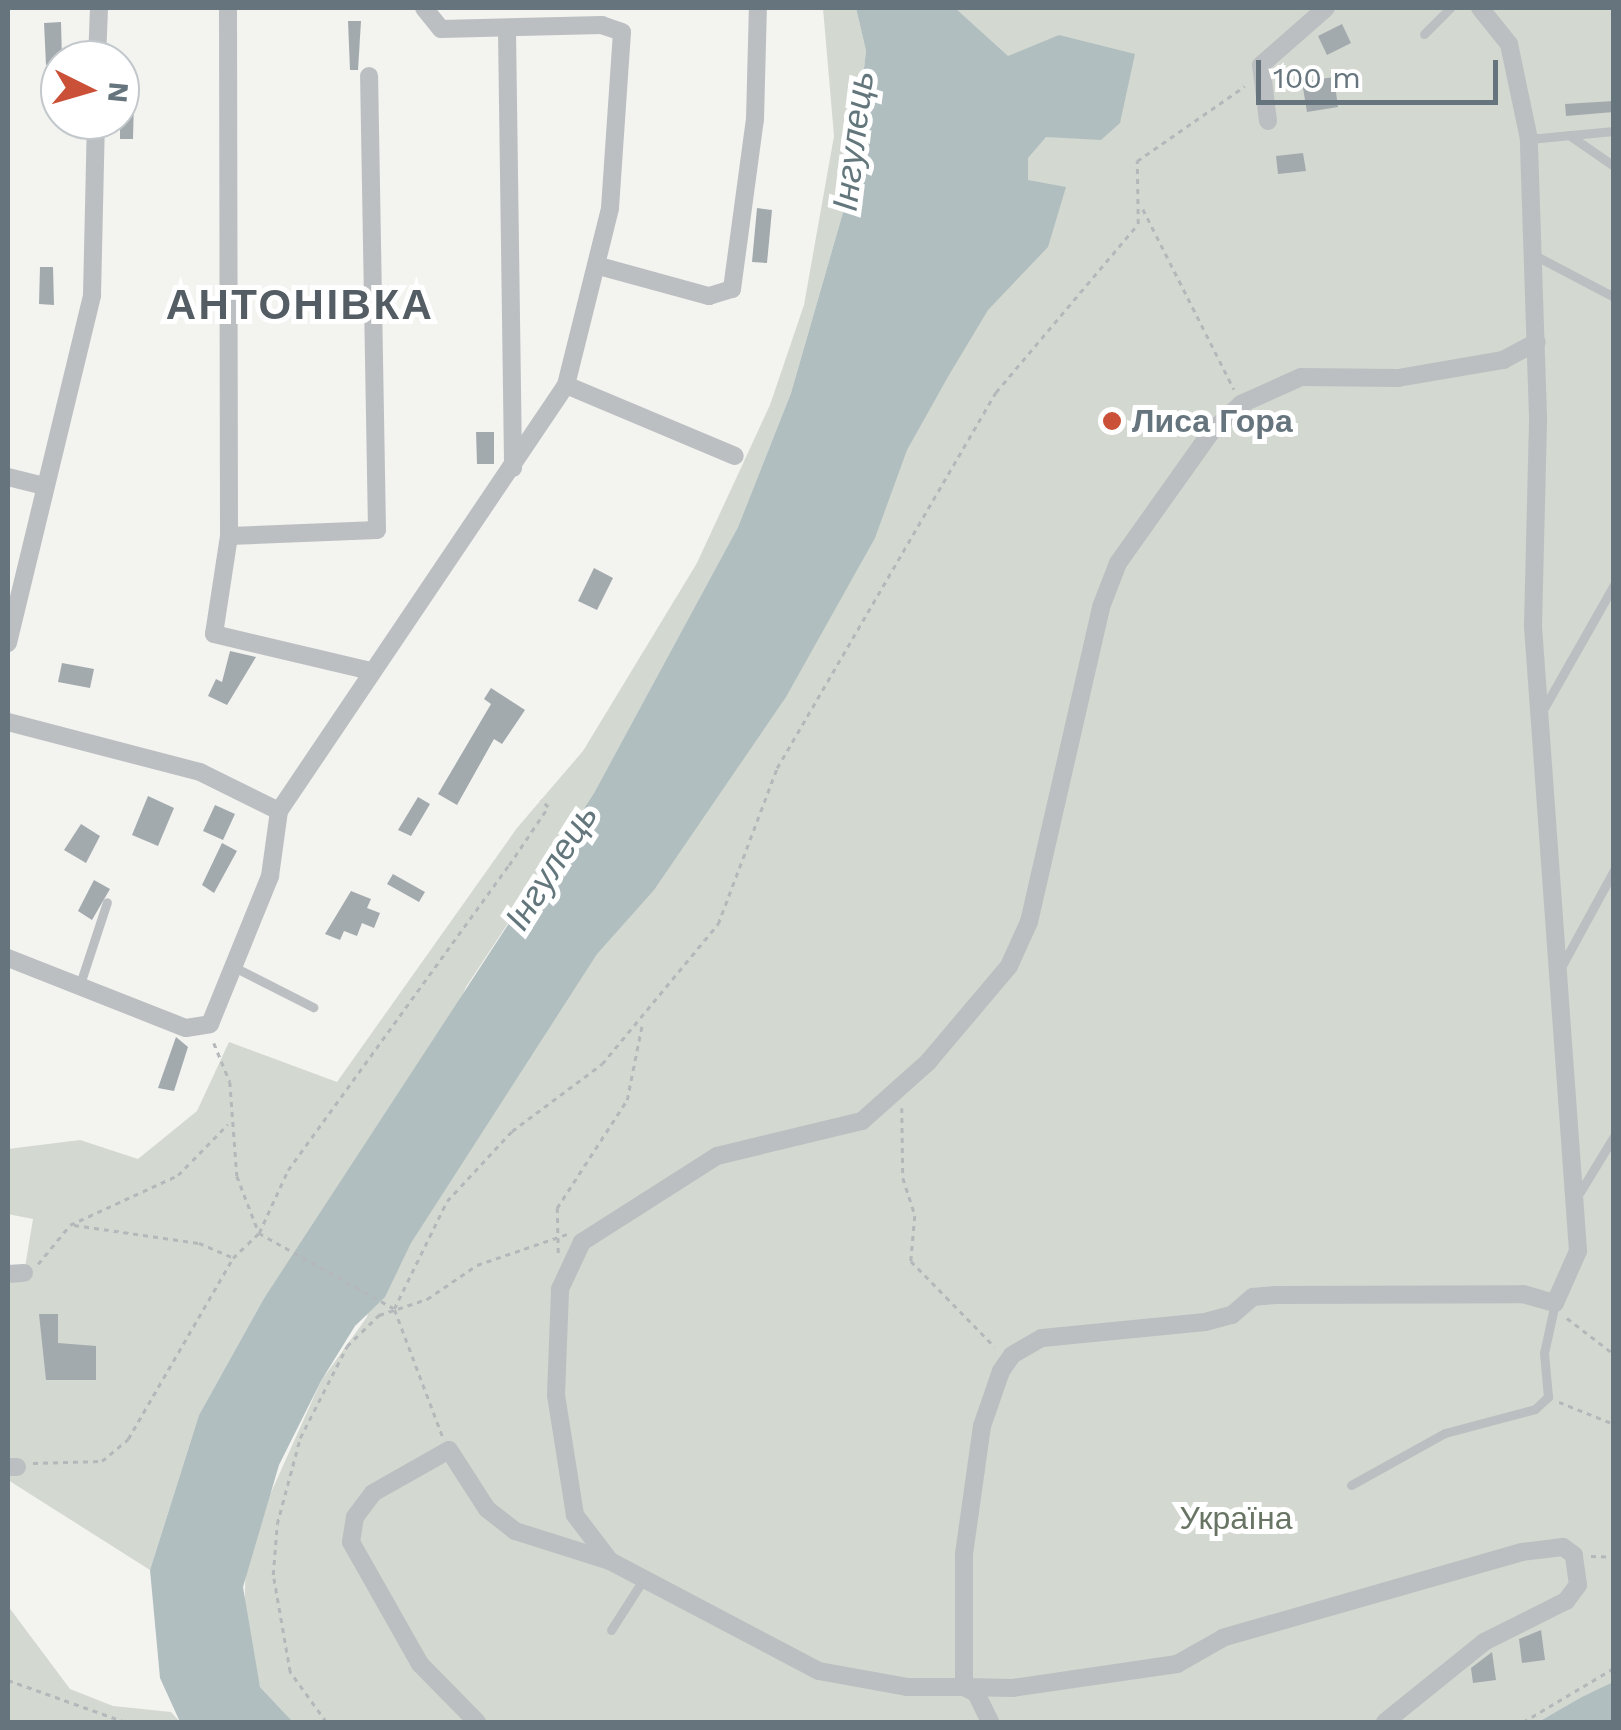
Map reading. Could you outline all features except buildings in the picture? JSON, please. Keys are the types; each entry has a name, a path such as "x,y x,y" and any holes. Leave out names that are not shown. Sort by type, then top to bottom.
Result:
{"street":[{"path":"98,40 99,8"},
{"path":"228,8 230,536 214,634 371,671"},
{"path":"8,958 195,1031 214,1013 270,876 280,811 566,385 599,266 622,32 602,24 441,30 424,8"},
{"path":"599,266 709,296 732,289 755,119 758,8"},
{"path":"1268,122 1258,76 1277,46 1326,8"},
{"path":"990,1722 964,1687 964,1554 982,1426 1016,1352 1042,1338 1204,1322 1232,1315 1253,1297 1523,1294 1555,1302 1578,1252 1580,1192 1559,971 1544,708 1533,626 1537,342 1529,139 1509,44 1480,8"},
{"path":"508,30 513,468"},
{"path":"230,536 376,530 369,76"},
{"path":"8,644 40,486 92,295 96,140"},
{"path":"610,1561 575,1515 561,1441 556,1322 574,1254 646,1195 717,1156 750,1143 835,1133 883,1106 1009,966 1030,922 1101,606 1118,563 1211,432 1241,404 1301,377 1398,378 1503,360 1537,342"},
{"path":"566,385 735,456"},
{"path":"8,476 40,486"},
{"path":"8,722 200,772 280,811"},
{"path":"477,1722 420,1664 350,1542 354,1518 373,1493 449,1450 487,1508 515,1531 610,1561 818,1671 906,1687 1037,1686 1177,1664 1223,1638 1522,1552 1564,1547 1574,1555 1578,1585 1566,1601 1484,1642 1385,1722"}],"lane":[{"path":"1424,34 1450,8"},
{"path":"1529,139 1614,130"},
{"path":"1570,135 1614,166"},
{"path":"1534,255 1614,297"},
{"path":"1544,708 1614,585"},
{"path":"1559,971 1614,870"},
{"path":"79,985 107,902"},
{"path":"234,967 313,1007"},
{"path":"1580,1192 1614,1136"},
{"path":"1351,1485 1445,1434 1534,1408 1548,1397 1544,1353 1555,1302"},
{"path":"611,1630 644,1578"}],"path":[{"path":"394,1309 426,1236 474,1166 564,1097 642,1023 718,924 778,768 996,392 1138,224 1142,208 1137,161 1258,76"},
{"path":"1142,208 1241,404"},
{"path":"12,1467 102,1461 128,1439 233,1258 258,1232 288,1170 548,807 541,800"},
{"path":"558,1257 557,1208 638,1071 642,1023"},
{"path":"195,1031 219,1049 242,1198 258,1232 394,1309 449,1450"},
{"path":"915,1074 902,1110 903,1178 915,1216 911,1260 981,1339 1016,1352"},
{"path":"16,1274 70,1225 178,1175 230,1121"},
{"path":"70,1225 198,1243 233,1258"},
{"path":"326,1722 290,1672 278,1631 276,1524 300,1438 347,1346 394,1309 427,1300 477,1265 578,1230"},
{"path":"1555,1302 1614,1354"},
{"path":"1548,1397 1614,1424"},
{"path":"1574,1555 1614,1557"},
{"path":"1523,1722 1614,1668"},
{"path":"8,1680 125,1722"}],"green space":[{"path":"823,8 856,8 866,51 850,188 791,393 738,527 594,793 466,987 418,1092 263,1300 199,1415 150,1570 8,1480 8,1274 24,1273 33,1219 8,1214 8,1149 80,1140 138,1159 197,1111 229,1042 337,1082 517,828 583,751 697,563 770,405 804,305 834,136"},
{"name":"Україна","path":"936,8 1613,8 1613,1682 1537,1722 293,1722 260,1687 244,1625 246,1558 256,1526 321,1381 367,1317 372,1291 588,949"},
{"path":"8,1606 70,1689 113,1706 171,1712 180,1722 8,1722"}],"water":[{"name":"Інгулець","path":"856,8 955,8 1008,56 1059,35 1135,54 1120,123 1101,140 1046,137 1028,158 1028,180 1066,187 1048,247 988,310 949,375 907,450 875,538 786,697 654,890 597,954 411,1243 385,1297 355,1326 321,1381 279,1465 243,1587 260,1687 293,1722 180,1722 160,1678 150,1570 199,1415 263,1300 594,793 738,527 791,393 850,188 866,51"},
{"path":"1613,1682 1613,1722 1538,1722 1582,1697"}],"place":[{"name":"Лиса Гора","path":"1112,421"}],"district":[{"name":"АНТОНІВКА","path":"300,305"}]}
